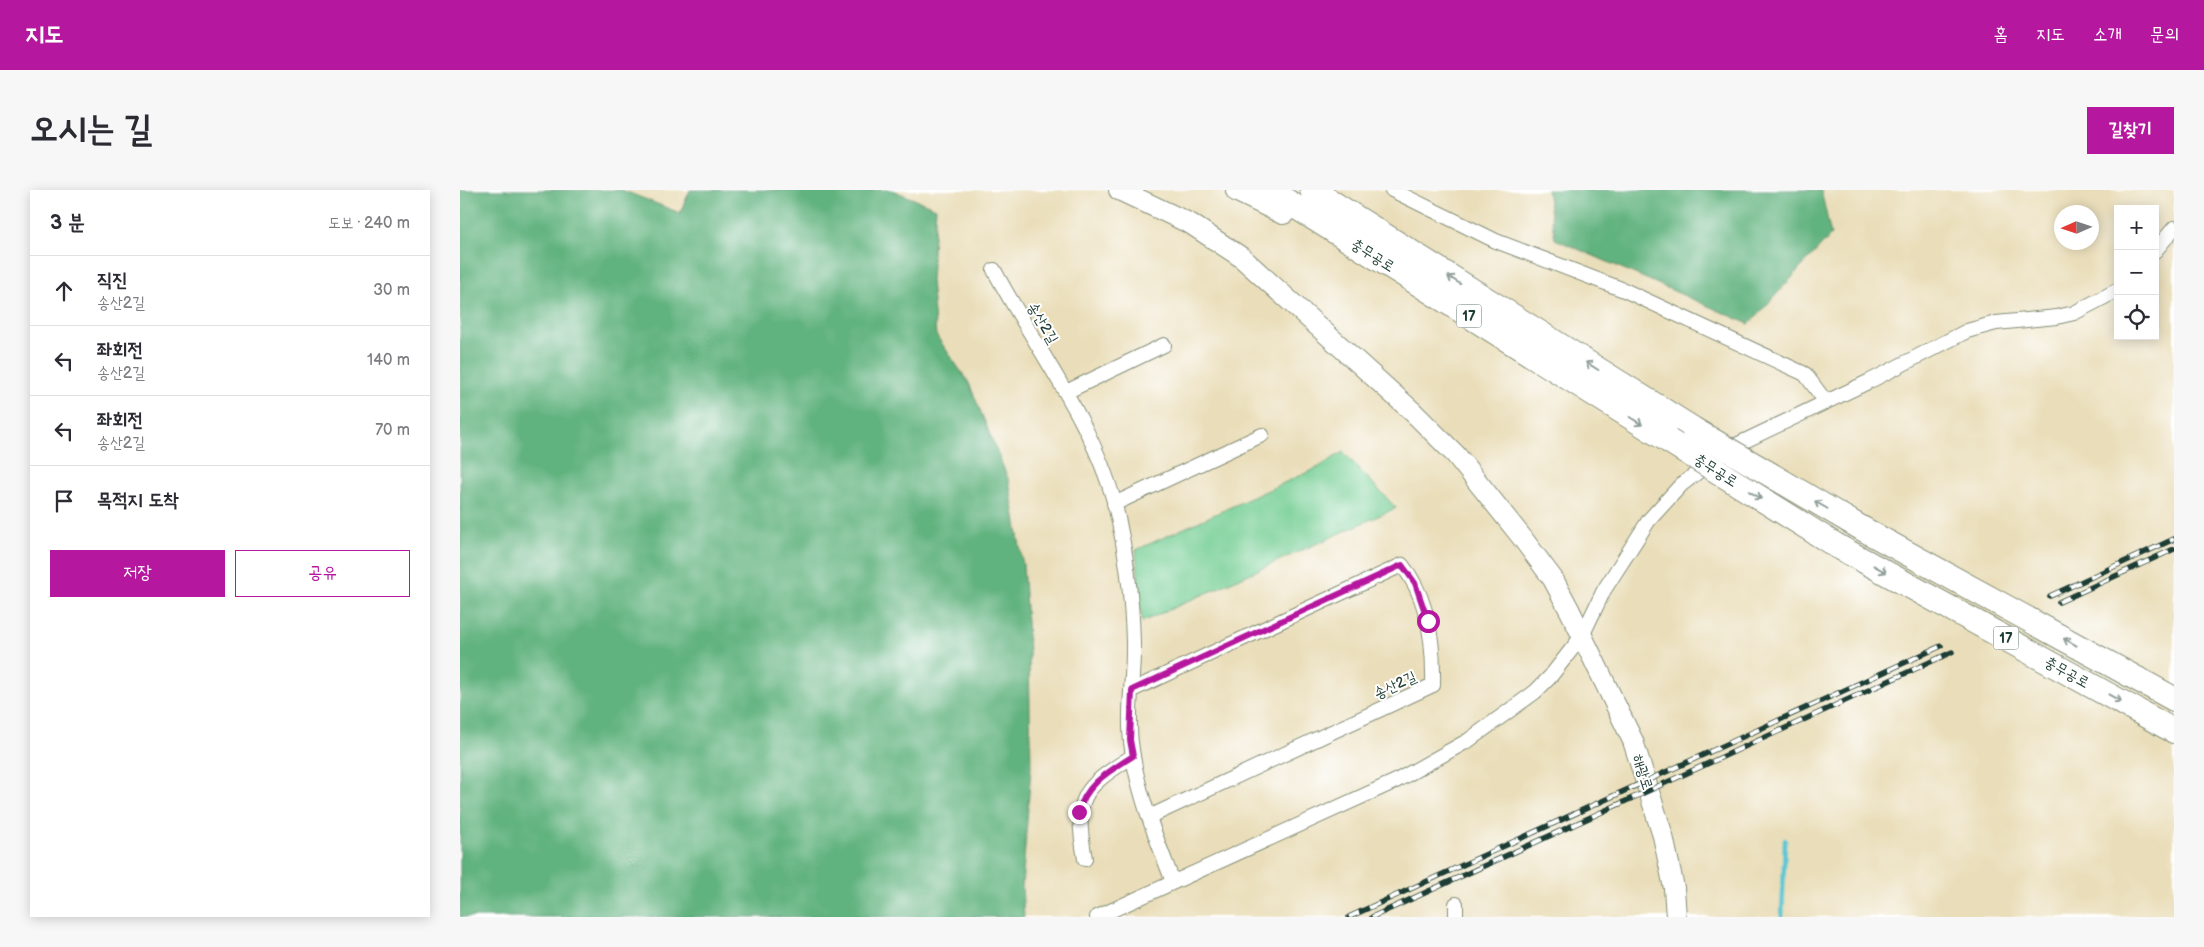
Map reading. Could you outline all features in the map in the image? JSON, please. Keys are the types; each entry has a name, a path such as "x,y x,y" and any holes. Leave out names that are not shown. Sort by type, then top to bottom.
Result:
{"highway":[{"path":"1238,190 1278,209 1531,367 1608,404"},
{"name":"충무공로","path":"1269,190 1837,546 2174,731"},
{"name":"충무공로","path":"1312,190 1693,429 1863,529 2174,699"},
{"path":"1330,190 1409,252"}],"main road":[{"name":"해광로","path":"1119,190 1191,224 1241,257 1413,412 1456,455 1520,535 1553,579 1633,741 1666,846 1674,888 1676,917"}],"street":[{"path":"1392,190 1496,241 1624,290 1805,374 1826,402"},
{"path":"2156,250 2174,228"},
{"name":"송산2길","path":"994,270 1020,318 1066,392 1096,453 1114,504 1130,592 1134,644 1130,740 1149,817 1173,882"},
{"path":"1097,917 1396,781 1440,758 1497,721 1535,692 1550,677 1582,636 1604,590 1649,520 1681,485 1728,450 1870,381 1967,330 1996,323 2057,317 2074,313 2114,292"},
{"path":"1066,392 1164,345"},
{"path":"1114,504 1262,435"},
{"name":"송산2길","path":"1132,690 1402,565 1415,583 1432,641 1433,685 1149,817"},
{"path":"1085,859 1079,828 1082,800 1101,777 1133,756"}],"green space":[{"path":"460,190 622,190 680,213 690,190 892,190 936,208 931,280 936,335 969,383 1009,481 1023,565 1029,651 1031,768 1022,887 1024,917 460,917"},
{"path":"1547,190 1821,190 1831,235 1749,324 1555,239"},
{"path":"1343,452 1396,508 1142,622 1136,550 1319,467"}],"waterway":[{"path":"1782,917 1785,840"}],"railway":[{"path":"2050,596 2174,539"},
{"path":"2059,602 2174,549"},
{"path":"1349,917 1941,646"},
{"path":"1372,917 1952,652"}],"route":[{"path":"1079,812 1082,800 1092,785 1109,771 1133,756 1130,740 1132,690 1402,565 1415,583 1428,621"}]}
